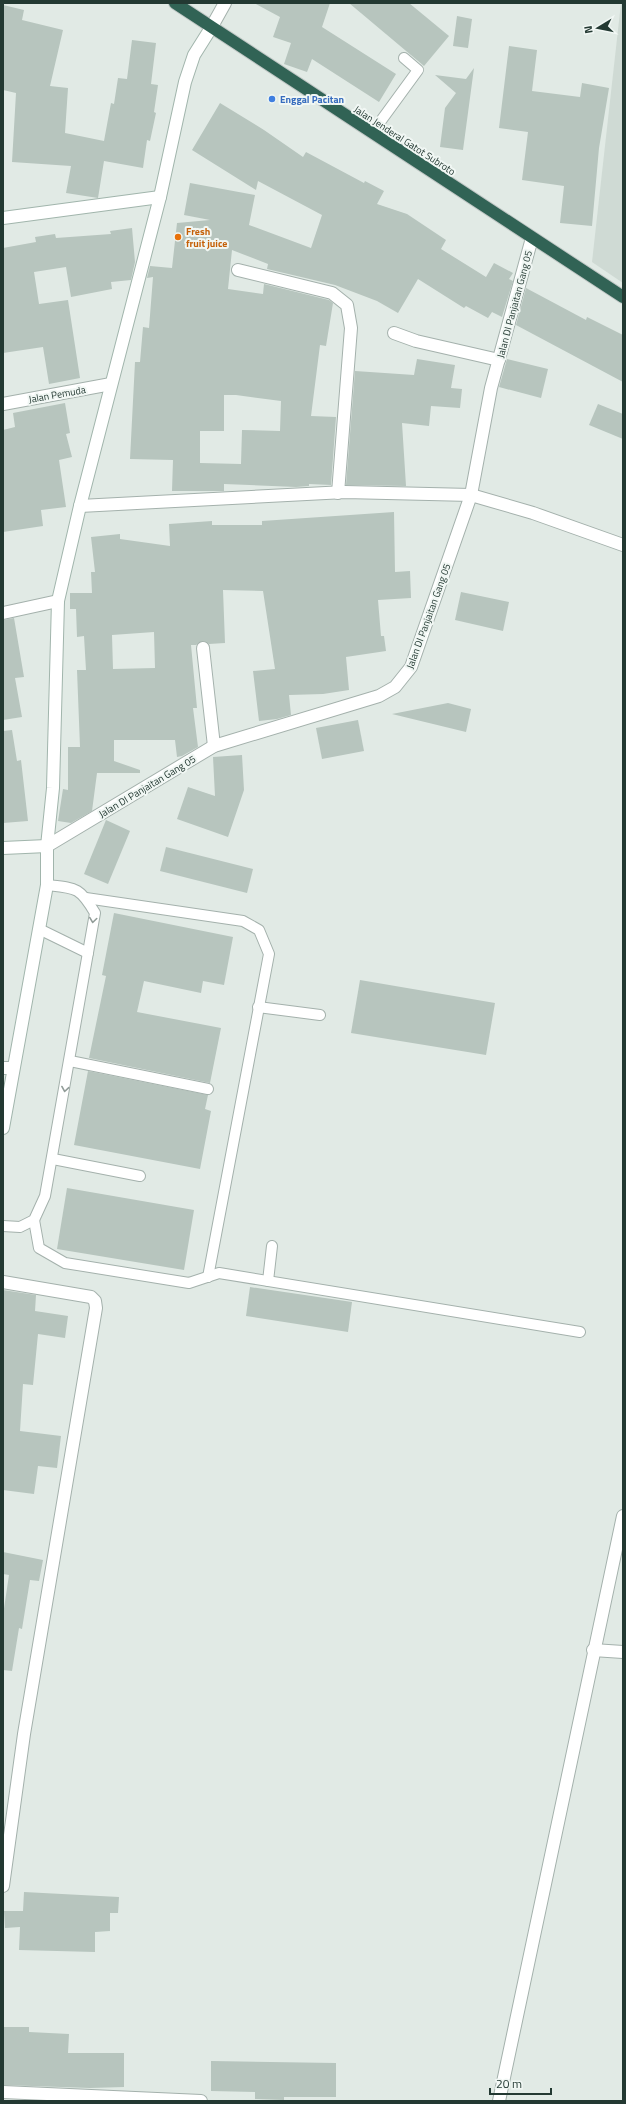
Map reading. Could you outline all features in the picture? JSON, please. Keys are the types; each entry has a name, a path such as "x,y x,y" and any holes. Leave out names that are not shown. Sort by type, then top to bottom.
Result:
{"highway":[{"name":"Jalan Jenderal Gatot Subroto","path":"175,3 623,297"}],"street":[{"path":"3,1128 8,1068 39,929 47,885 47,846 53,788 58,601 80,506 160,197 185,82 194,55 225,3"},
{"path":"3,218 160,197"},
{"name":"Jalan DI Panjaitan Gang 05","path":"47,846 214,746 379,696 396,687 411,667 471,495 491,388 532,238"},
{"path":"238,270 332,293 347,305 351,328 338,493"},
{"path":"394,333 416,341 499,360"},
{"name":"Jalan Pemuda","path":"3,404 112,384"},
{"path":"80,506 338,493 471,495 533,513 623,545"},
{"path":"3,613 58,601"},
{"path":"203,648 214,746"},
{"path":"3,848 47,846"},
{"path":"3,1282 91,1297 96,1304 24,1734 3,1886"},
{"path":"499,2101 518,2016 593,1650 623,1516"},
{"path":"593,1650 623,1652"},
{"path":"3,2092 201,2101"}],"lane":[{"path":"372,133 418,70 404,58"},
{"path":"47,885 73,888 86,898 95,913 45,1196 34,1220 38,1248 65,1263 189,1283 219,1273 580,1332"},
{"path":"86,898 243,921 259,930 269,954 208,1277"},
{"path":"39,929 88,953"},
{"path":"258,1006 320,1015"},
{"path":"70,1061 208,1089"},
{"path":"52,1159 140,1176"},
{"path":"3,1226 20,1227 34,1220"},
{"path":"268,1281 272,1246"}],"shaded area":[{"path":"621,3 623,3 623,283 592,262"}],"building":[{"path":"254,3 330,3 322,27 396,74 379,102 312,59 307,72 284,64 291,43 273,37 280,17"},
{"path":"349,3 409,3 449,36 424,66"},
{"path":"3,5 24,10 22,20 63,30 50,86 68,88 65,133 104,141 111,103 114,104 118,78 127,79 132,40 156,43 151,84 158,85 154,112 156,113 150,141 147,140 143,168 104,161 98,198 66,193 71,166 12,162 16,93 3,90"},
{"path":"457,16 472,19 468,48 453,46"},
{"path":"509,46 537,50 532,91 580,97 582,83 609,88 599,148 592,226 560,223 564,186 522,180 528,132 499,128"},
{"path":"474,68 463,150 440,147 445,108 456,93 435,75 466,79"},
{"path":"220,103 264,130 303,157 306,152 364,183 365,181 384,191 377,204 407,214 446,240 441,249 486,277 494,263 513,273 509,279 513,281 502,317 492,312 488,318 466,306 464,308 418,279 398,313 377,301 335,285 267,269 268,264 232,250 228,289 263,294 264,284 329,300 333,303 326,346 320,345 311,416 336,417 331,485 309,484 309,486 296,487 224,484 224,491 172,491 173,460 130,459 135,362 140,362 143,327 149,328 153,277 147,278 150,266 172,268 177,223 210,220 184,215 190,183 255,195 249,225 311,248 322,215 258,181 256,190 192,150","holes":["224,395 236,395 281,401 280,431 242,430 241,464 200,463 200,431 224,431"]},
{"path":"132,228 135,262 131,280 111,282 112,289 71,297 66,267 34,272 39,304 68,300 80,378 49,384 43,347 3,353 3,248 36,242 35,237 55,234 56,238 111,234 110,231"},
{"path":"526,288 586,320 587,317 623,335 623,382 516,325"},
{"path":"417,359 455,365 451,388 462,389 460,408 431,406 429,426 402,423 406,486 346,485 355,371 414,375"},
{"path":"507,359 548,369 541,398 499,387"},
{"path":"65,403 70,433 66,434 72,457 59,460 66,507 41,510 43,526 3,532 3,430 15,427 13,413"},
{"path":"598,404 623,414 623,439 589,425"},
{"path":"394,512 395,572 410,571 411,598 378,600 381,636 384,636 386,651 346,657 349,690 323,694 289,695 291,715 277,719 259,721 253,671 275,669 263,591 223,590 225,643 209,644 203,641 196,645 191,645 197,708 193,708 198,747 182,756 177,757 175,740 114,740 114,761 140,770 140,773 97,773 92,811 71,823 58,821 63,789 68,790 68,747 80,747 77,670 86,670 84,636 77,637 76,609 70,609 70,593 92,593 91,572 95,572 91,537 120,534 120,539 170,546 169,524 212,521 212,525 262,525 262,521","holes":["154,632 155,668 113,669 112,635"]},
{"path":"461,592 509,602 503,631 455,620"},
{"path":"14,618 24,677 15,678 22,717 3,720 3,620"},
{"path":"448,703 471,709 466,732 392,714"},
{"path":"358,720 364,751 322,759 316,728"},
{"path":"12,730 17,761 21,760 28,821 3,823 3,731"},
{"path":"242,755 244,790 228,837 177,819 188,787 215,796 213,757"},
{"path":"106,820 130,831 108,884 84,874"},
{"path":"166,847 253,869 247,893 160,871"},
{"path":"114,913 233,937 224,985 203,981 201,993 144,981 137,1012 221,1028 210,1083 89,1058 106,976 102,975"},
{"path":"360,980 495,1003 486,1055 351,1033"},
{"path":"88,1071 208,1095 205,1109 211,1111 200,1169 74,1145"},
{"path":"67,1188 194,1210 184,1270 57,1249"},
{"path":"250,1287 352,1302 348,1332 246,1316"},
{"path":"3,1290 36,1295 35,1311 68,1316 65,1338 38,1334 33,1385 23,1384 20,1431 61,1436 57,1468 38,1466 34,1494 3,1490"},
{"path":"3,1552 43,1560 39,1581 30,1580 22,1629 19,1628 12,1671 3,1670 3,1615 9,1575 3,1574"},
{"path":"24,1892 119,1897 118,1913 110,1913 110,1931 95,1932 95,1952 19,1950 20,1927 5,1928 4,1911 23,1911"},
{"path":"3,2027 29,2027 29,2032 69,2034 68,2053 124,2053 124,2087 90,2088 3,2085"},
{"path":"211,2061 336,2063 336,2097 284,2097 284,2100 255,2099 255,2092 211,2091"}],"place":[{"name":"Enggal Pacitan","path":"272,99"},
{"name":"Fresh fruit juice","path":"178,237"}]}
